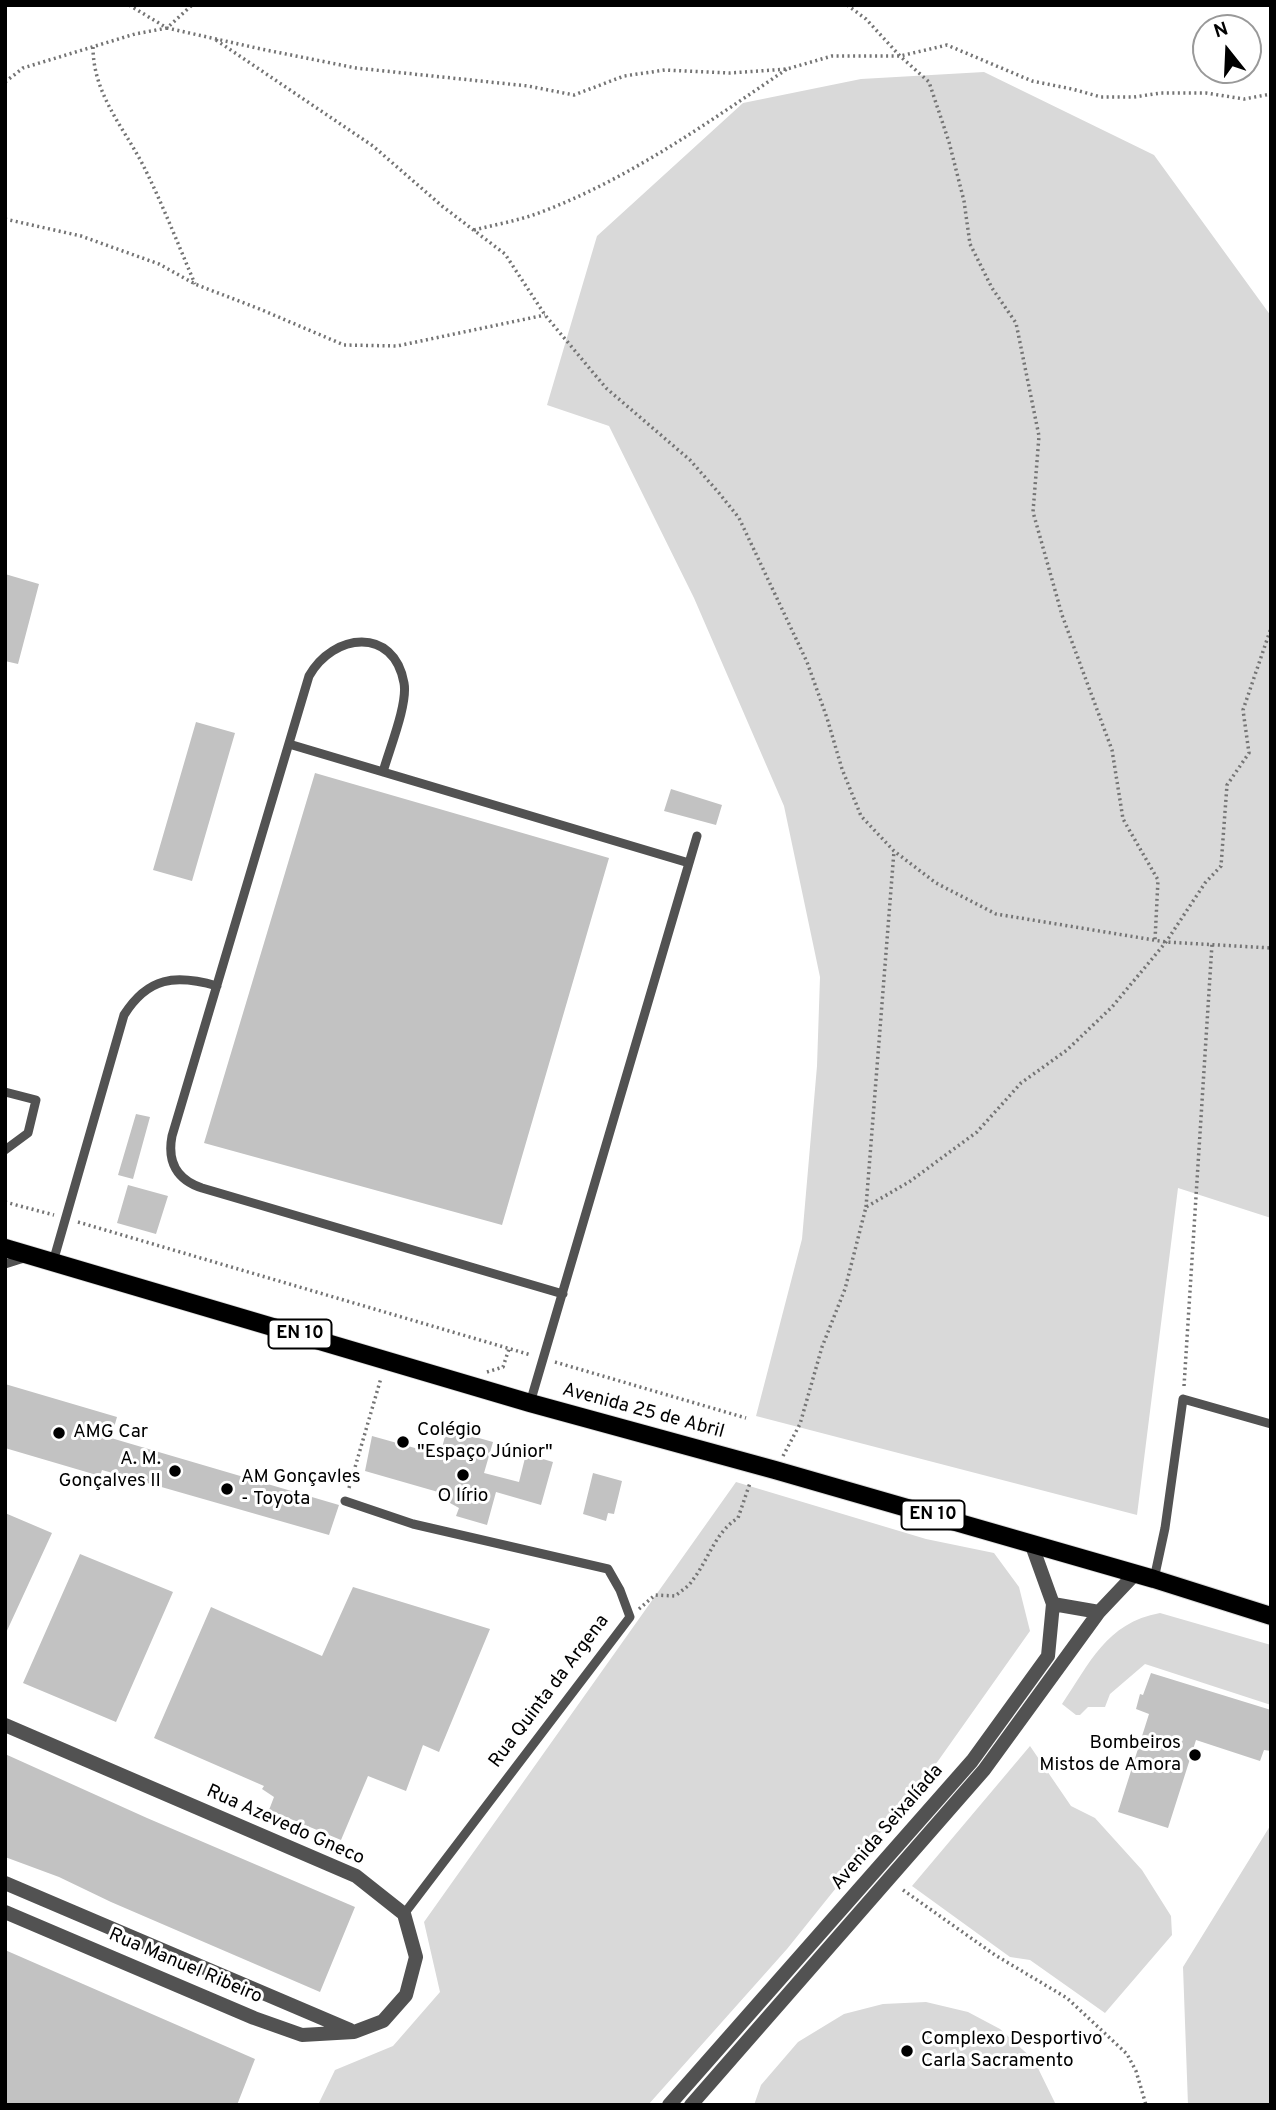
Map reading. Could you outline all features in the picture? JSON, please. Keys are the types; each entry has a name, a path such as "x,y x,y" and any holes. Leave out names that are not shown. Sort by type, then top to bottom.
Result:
{"main road":[{"name":"Avenida 25 de Abril","path":"5,1248 530,1403 1031,1543 1271,1616"}],"street":[{"name":"Avenida Seixalíada","path":"669,2105 972,1761 1048,1656 1053,1604 1031,1543"},
{"name":"Avenida Seixalíada","path":"691,2105 984,1770 1099,1612 1135,1574"},
{"path":"1053,1604 1099,1612"},
{"name":"Rua Azevedo Gneco","path":"5,1725 356,1876 404,1914"},
{"path":"5,1883 354,2032 383,2021 406,1995 416,1956 404,1914"},
{"name":"Rua Manuel Ribeiro","path":"5,1912 254,2018 302,2035 354,2032"}],"lane":[{"path":"383,772 404,700 405,685 401,671 394,659 383,649 370,643 355,641 340,645 327,653 309,676 171,1143 171,1160 186,1181 202,1188 563,1294"},
{"path":"289,744 689,863"},
{"path":"530,1403 697,836"},
{"path":"53,1262 120,1025 130,1006 145,990 162,981 183,978 217,986"},
{"path":"5,1092 36,1100 28,1133 5,1150"},
{"path":"5,1264 30,1255"},
{"path":"1154,1579 1183,1398 1271,1424"},
{"name":"Rua Quinta da Argena","path":"345,1502 413,1524 608,1569 621,1590 629,1617 404,1914"}],"path":[{"path":"130,5 167,28 216,40 356,68 528,86 574,95 624,76 664,70 730,74 787,69 832,56 900,56 947,45 1032,81 1101,97 1206,93 1244,99 1271,94"},
{"path":"5,82 23,68 135,34 167,28 192,5"},
{"path":"847,5 866,19 900,56 929,82 949,142 964,201 970,244 992,288 1016,323 1039,436 1033,512 1062,615 1111,750 1123,819 1158,880 1155,940"},
{"path":"216,40 373,146 442,206 505,254 545,315 606,388 690,460 739,518 807,662 842,769 861,816 894,852 936,883 996,915 1166,942 1271,948"},
{"path":"93,47 93,66 101,92 143,165 195,284"},
{"path":"474,230 534,215 581,196 631,171 787,69"},
{"path":"5,219 81,236 159,264 195,284 344,345 397,345 545,315"},
{"path":"866,1207 908,1182 977,1132 1021,1083 1067,1050 1112,1007 1166,942 1205,883 1221,866 1227,785 1249,753 1243,710 1271,628"},
{"path":"775,1470 800,1424 822,1347 845,1289 866,1207 894,852"},
{"path":"1183,1398 1212,944"},
{"path":"5,1202 746,1418"},
{"path":"345,1502 386,1359"},
{"path":"629,1617 654,1595 676,1595 691,1583 717,1540 729,1524 738,1518 750,1483"},
{"path":"904,1890 995,1955 1067,1998 1127,2054 1136,2071 1146,2105"}],"shaded area":[{"path":"984,72 1154,155 1271,316 1271,1218 1178,1188 1137,1515 756,1416 802,1239 817,1066 820,977 784,806 694,598 609,426 547,405 597,236 743,103 861,79"},
{"path":"736,1482 926,1539 994,1553 1019,1587 1030,1631 938,1761 787,1949 648,2105 318,2105 335,2070 393,2046 440,1992 424,1922"},
{"path":"1160,1613 1271,1645 1271,1705 1145,1664 1110,1694 1105,1707 1088,1707 1080,1715 1076,1715 1062,1704 1091,1660 1113,1635 1141,1618"},
{"path":"1030,1746 1071,1806 1095,1818 1142,1870 1171,1916 1172,1935 1105,2013 1030,1960 1010,1957 912,1886"},
{"path":"1270,1826 1271,2105 1188,2105 1183,1967"},
{"name":"Complexo Desportivo Carla Sacramento","path":"926,2002 968,2012 1000,2029 1034,2060 1056,2105 754,2105 761,2085 798,2042 844,2014 883,2004"}],"building":[{"path":"5,574 39,584 18,664 5,661"},
{"path":"196,722 235,733 192,881 153,870"},
{"path":"315,773 609,858 502,1225 204,1143"},
{"path":"671,789 722,805 716,825 664,811"},
{"path":"136,1114 150,1117 133,1179 118,1175"},
{"path":"128,1185 168,1196 156,1234 117,1223"},
{"path":"5,1384 117,1417 111,1438 339,1505 329,1535 102,1470 100,1476 5,1448"},
{"path":"447,1429 493,1442 484,1473 519,1482 526,1454 553,1462 541,1505 496,1492 487,1525 456,1516 459,1508 450,1503 452,1496 365,1471 372,1436 440,1455"},
{"path":"593,1473 622,1481 614,1514 608,1513 606,1521 583,1514"},
{"path":"5,1513 52,1533 5,1635"},
{"path":"80,1554 173,1592 116,1722 23,1683"},
{"path":"353,1587 490,1629 439,1752 423,1745 406,1791 368,1776 341,1840 269,1810 274,1797 262,1789 264,1786 154,1738 211,1607 322,1656"},
{"name":"Bombeiros Mistos de Amora","path":"1151,1673 1271,1710 1271,1751 1264,1750 1260,1761 1196,1740 1168,1828 1118,1812 1149,1714 1136,1709"},
{"path":"5,1754 355,1907 320,1992 59,1877 5,1857"},
{"path":"5,1950 255,2059 237,2105 5,2105"}],"place":[{"name":"AMG Car","path":"59,1433"},
{"name":"Colégio \"Espaço Júnior\"","path":"403,1442"},
{"name":"A. M. Gonçalves II","path":"175,1471"},
{"name":"O lírio","path":"463,1475"},
{"name":"AM Gonçavles - Toyota","path":"227,1489"},
{"name":"Bombeiros Mistos de Amora","path":"1195,1755"},
{"name":"Complexo Desportivo Carla Sacramento","path":"907,2051"}]}
